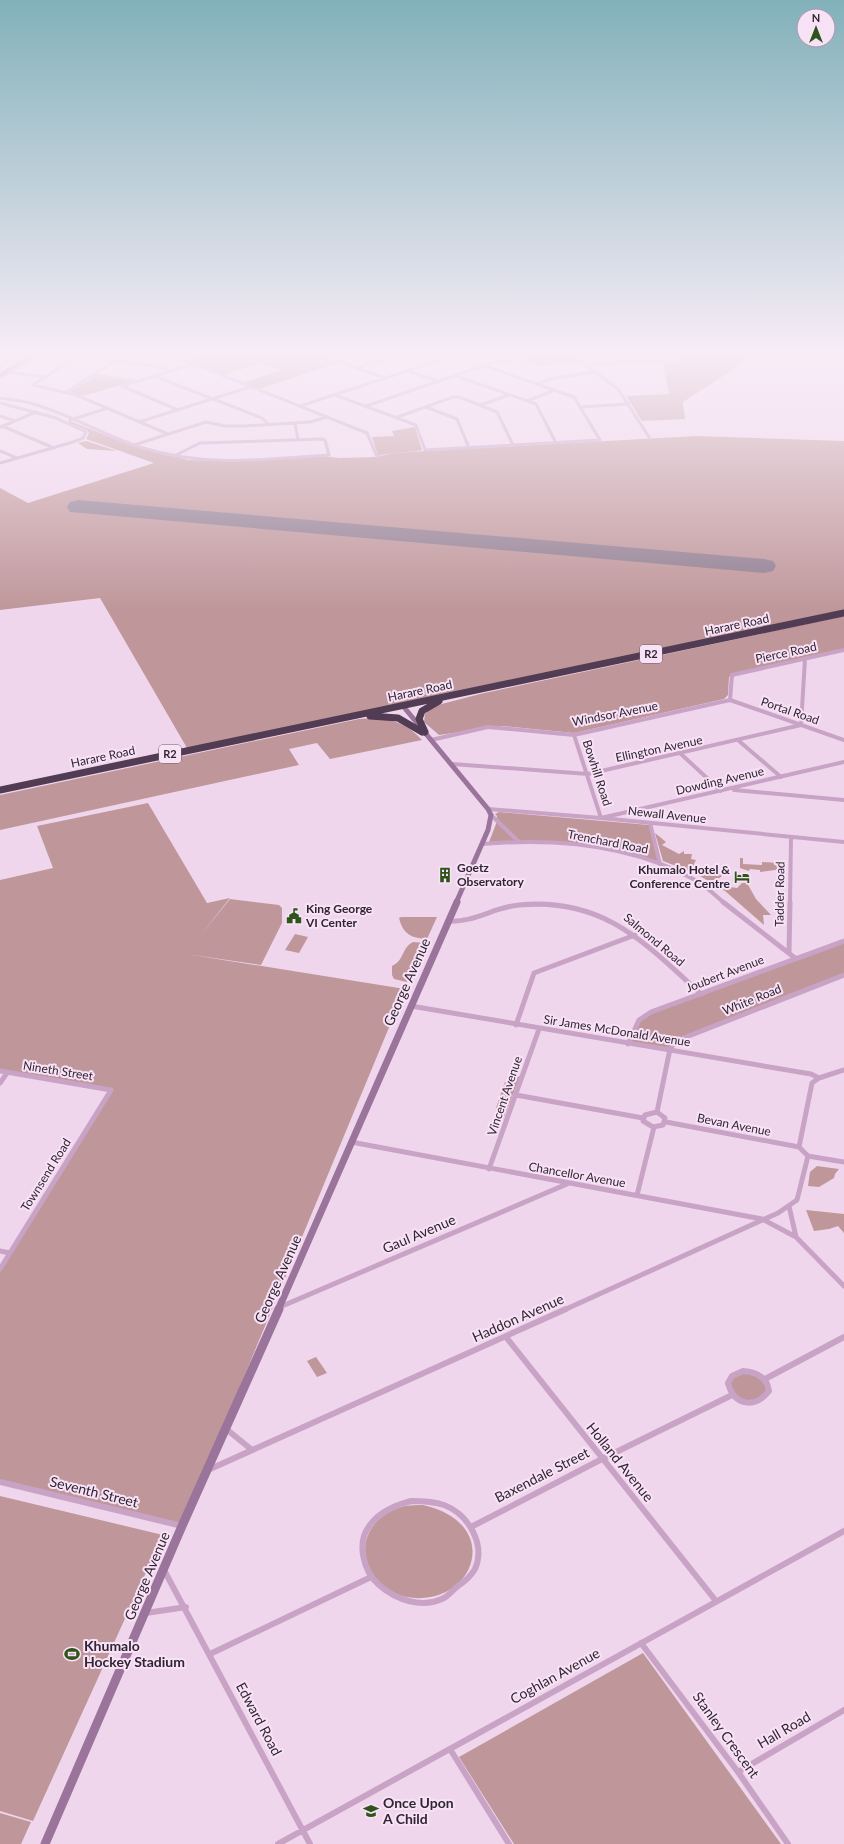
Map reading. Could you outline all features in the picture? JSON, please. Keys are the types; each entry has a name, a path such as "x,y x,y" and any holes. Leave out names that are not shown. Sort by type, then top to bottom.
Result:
{"highway":[{"name":"Harare Road","path":"0,790 844,613"},
{"path":"427,735 419,719 422,711 430,705 459,694"},
{"path":"339,719 388,716 408,722 427,735"}],"main road":[{"path":"401,706 452,764 489,812"},
{"name":"George Avenue","path":"45,1844 146,1613 206,1470 280,1307 482,844 488,830 489,812"}],"street":[{"path":"29,438 54,448"},
{"path":"0,463 54,448 82,438"},
{"path":"116,438 134,445 174,456 192,460 216,461 329,456 324,439 202,443 194,445 174,456"},
{"path":"134,445 155,438"},
{"path":"370,438 377,457"},
{"path":"421,438 425,450 597,441 599,438"},
{"path":"465,438 469,448"},
{"path":"510,438 513,445"},
{"path":"554,438 556,443"},
{"path":"0,451 17,458"},
{"name":"Pierce Road","path":"730,700 732,675 844,650"},
{"path":"801,725 805,659"},
{"name":"Portal Road","path":"730,700 844,740"},
{"name":"Windsor Avenue","path":"427,735 488,727 574,735 730,700"},
{"name":"Ellington Avenue","path":"452,764 588,774 739,741 801,725"},
{"name":"Bowhill Road","path":"574,735 588,774 601,818"},
{"path":"739,741 781,777"},
{"path":"681,754 721,792"},
{"name":"Dowding Avenue","path":"601,818 721,792 844,762"},
{"path":"729,790 844,800"},
{"path":"489,812 518,841"},
{"name":"Newall Avenue","path":"489,812 601,818 844,842"},
{"path":"650,823 660,864"},
{"name":"Tadder Road","path":"789,952 791,837"},
{"name":"Trenchard Road","path":"482,844 518,841 584,845 623,852 660,864 697,881 795,958"},
{"name":"Salmond Road","path":"448,921 465,922 503,908 518,905 557,904 597,913 614,920 635,936 701,994"},
{"path":"516,1025 534,973 542,968 635,936"},
{"name":"Joubert Avenue","path":"628,1044 637,1024 642,1017 651,1012 844,941"},
{"name":"White Road","path":"670,1049 676,1041 844,975"},
{"name":"Sir James McDonald Avenue","path":"411,1006 628,1044 670,1049 811,1074 819,1078"},
{"name":"Vincent Avenue","path":"490,1169 539,1029"},
{"path":"657,1112 670,1049"},
{"path":"844,1070 819,1078 812,1083 799,1147 808,1156 844,1162"},
{"name":"Nineth Street","path":"0,1072 108,1089 110,1092"},
{"path":"0,1083 7,1073"},
{"name":"Townsend Road","path":"0,1269 110,1092"},
{"path":"516,1095 643,1118"},
{"path":"657,1112 666,1118 666,1122 659,1127 654,1127 646,1124 643,1118 648,1113 657,1112"},
{"name":"Bevan Avenue","path":"666,1122 799,1147"},
{"path":"637,1195 654,1127"},
{"name":"Chancellor Avenue","path":"351,1142 568,1184 637,1195 762,1219 796,1237"},
{"path":"808,1156 799,1196 791,1205 796,1237 844,1286"},
{"name":"Gaul Avenue","path":"280,1307 568,1184"},
{"name":"Haddon Avenue","path":"206,1470 506,1337 791,1205"},
{"path":"0,1251 10,1253"},
{"name":"Holland Avenue","path":"506,1337 716,1601"},
{"path":"765,1379 844,1337"},
{"path":"751,1371 765,1379 769,1384 770,1391 767,1397 762,1401 746,1403 732,1395 728,1389 728,1383 730,1377 735,1373 751,1371"},
{"name":"Baxendale Street","path":"471,1527 602,1459 732,1395"},
{"path":"225,1428 252,1450"},
{"name":"Seventh Street","path":"0,1482 182,1526"},
{"path":"411,1501 432,1502 452,1508 471,1527 479,1547 475,1569 460,1587 450,1594 438,1599 412,1602 388,1594 371,1577 361,1552 364,1534 375,1518 391,1507 411,1501"},
{"name":"Coghlan Avenue","path":"278,1844 844,1531"},
{"name":"Edward Road","path":"164,1570 186,1607 310,1844"},
{"path":"210,1654 371,1577"},
{"path":"146,1613 186,1607"},
{"name":"Stanley Crescent","path":"641,1643 738,1772 788,1844"},
{"name":"Hall Road","path":"738,1772 844,1710"},
{"path":"450,1749 510,1844"}],"shaded area":[{"path":"113,438 130,445 188,460 224,461 323,456 339,458 376,457 393,453 659,438 757,438 844,441 844,611 187,748 100,598 0,610 0,488 28,503 154,463 86,439"},
{"path":"372,438 418,438 422,450 389,453 378,456"},
{"path":"86,441 117,451 87,449 78,443"},
{"path":"844,616 844,649 732,674 729,677 728,695 724,699 574,733 502,726 439,735 424,722 425,714 434,706 480,694"},
{"path":"377,718 402,724 422,740 330,759 317,743 289,749 299,765 0,830 0,795 359,719"},
{"path":"148,803 207,903 230,898 200,936 230,899 279,905 282,908 282,923 261,965 186,954 405,989 182,1526 0,1483 0,1271 113,1090 0,1070 0,880 53,868 37,826"},
{"path":"499,812 649,825 659,862 585,845 489,842 496,824 497,816 495,814"},
{"path":"655,833 666,842 662,845 679,854 684,851 684,854 692,854 691,859 696,860 694,864 701,868 703,872 697,874 663,861"},
{"path":"740,858 743,858 743,864 762,865 762,862 781,863 782,869 760,872 760,870 750,869 749,871 740,868"},
{"path":"718,873 722,876 718,879 724,886 737,888 742,883 747,883 756,899 771,915 763,915 764,925 725,891 700,876"},
{"path":"437,917 427,939 416,938 408,934 403,928 399,918"},
{"path":"295,934 308,937 299,953 285,950"},
{"path":"413,942 425,943 407,982 394,979 392,975 392,966 399,961 406,947"},
{"path":"844,943 844,974 675,1040 669,1048 631,1043 640,1021 652,1013"},
{"path":"520,1076 503,1120 496,1108 505,1082"},
{"path":"817,1166 839,1169 834,1178 819,1187 808,1186 810,1172"},
{"path":"806,1210 844,1214 844,1233 838,1226 814,1231"},
{"path":"316,1357 327,1373 317,1377 307,1361"},
{"path":"735,1373 756,1373 769,1391 754,1403 732,1395 730,1377"},
{"name":"Khumalo Hockey Stadium","path":"0,1496 163,1535 33,1821 0,1811"},
{"path":"423,1505 449,1515 465,1530 472,1547 471,1564 462,1580 447,1592 426,1598 402,1596 384,1588 371,1573 365,1551 366,1540 370,1531 384,1515 405,1506"},
{"path":"643,1653 781,1844 514,1844 459,1757"},
{"path":"0,1813 31,1822 21,1844 0,1844"}],"runway":[{"path":"78,507 764,566"}],"place":[{"name":"Goetz Observatory","path":"445,875"},
{"name":"Khumalo Hotel & Conference Centre","path":"742,877"},
{"name":"King George VI Center","path":"294,916"},
{"name":"Khumalo Hockey Stadium","path":"72,1654"},
{"name":"Once Upon A Child","path":"371,1811"}]}
